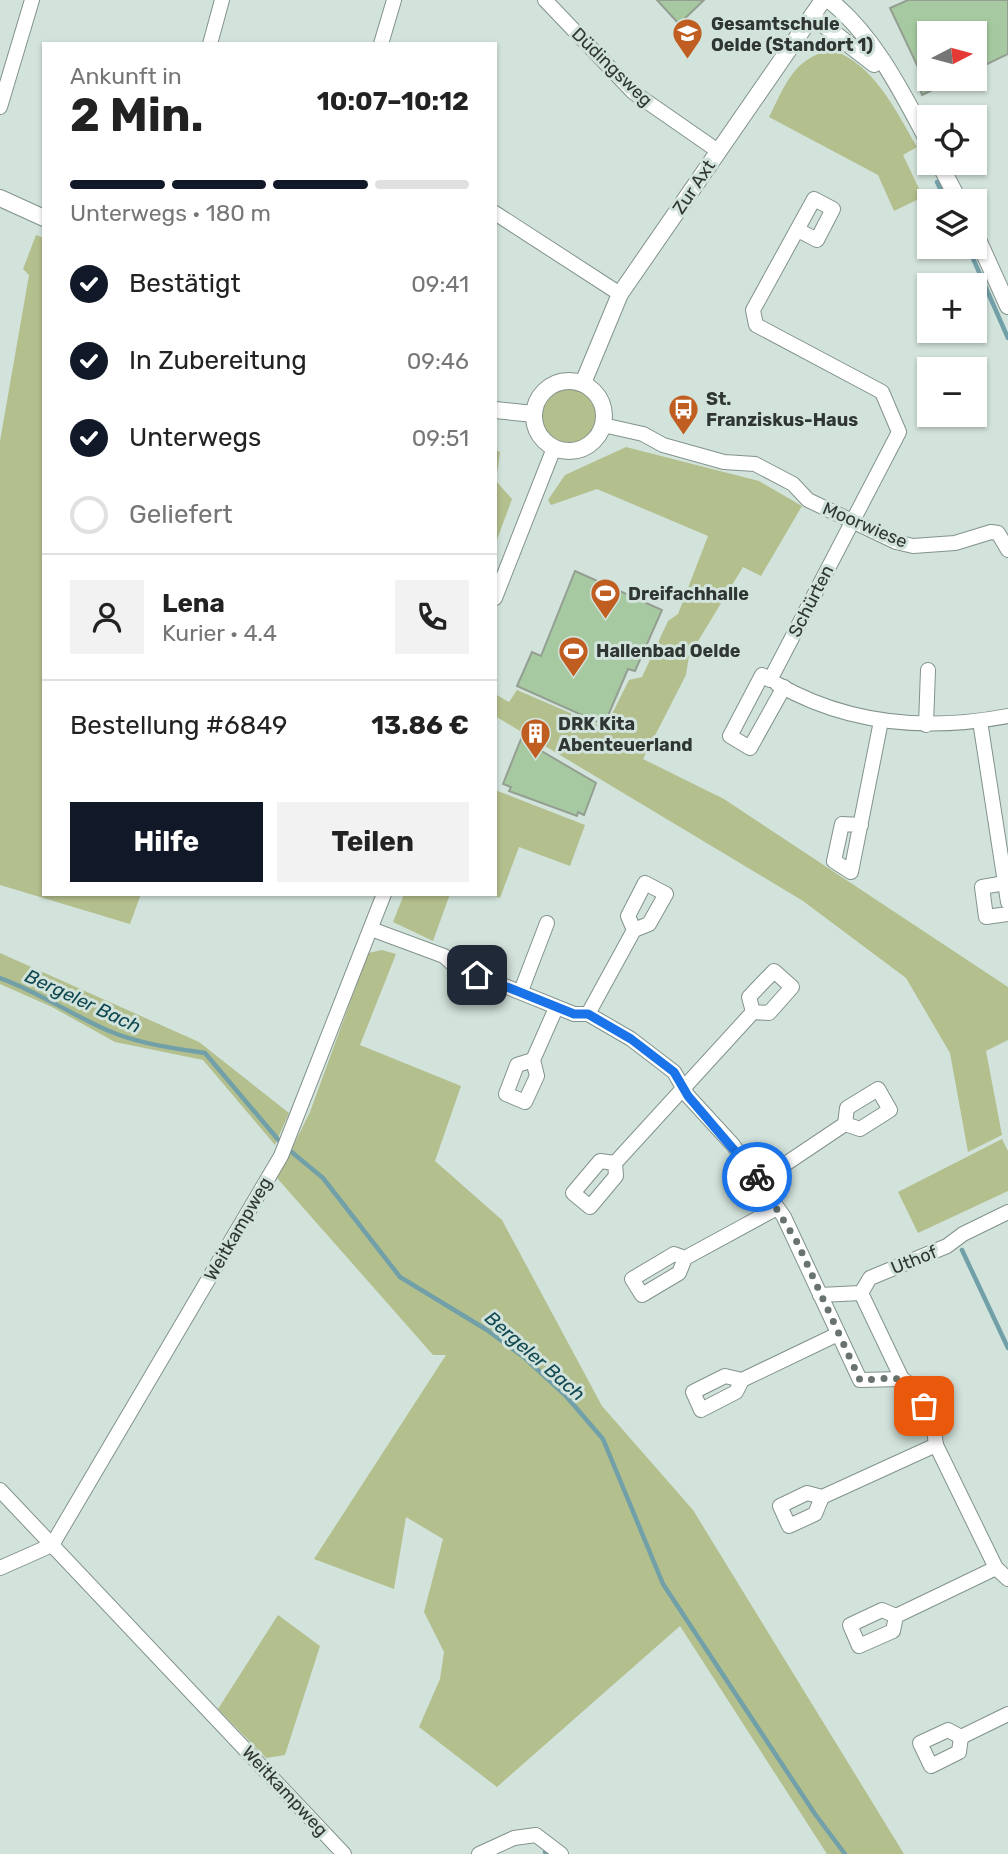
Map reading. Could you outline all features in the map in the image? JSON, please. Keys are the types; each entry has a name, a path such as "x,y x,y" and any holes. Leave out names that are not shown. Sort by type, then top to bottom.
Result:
{"street":[{"path":"0,107 32,0"},
{"path":"211,42 222,0"},
{"path":"382,42 394,0"},
{"name":"Düdingsweg","path":"545,0 633,92 718,151"},
{"name":"Zur Axt","path":"583,383 620,294 823,0"},
{"path":"829,0 887,67 908,98 917,120"},
{"path":"812,16 869,57 917,122"},
{"path":"0,198 42,217"},
{"path":"497,214 620,294"},
{"name":"Schürten","path":"784,687 750,748 730,736 762,675 770,680 899,432 881,392 756,325 753,310 798,230"},
{"path":"987,259 1008,306"},
{"path":"562,381 583,383 591,388 603,405 603,425 589,445 578,450 554,448 539,434 534,414 539,397 562,381"},
{"path":"497,410 534,414"},
{"name":"Moorwiese","path":"603,425 643,434 663,445 724,462 755,464 793,484 808,500 895,542 913,546 955,543 991,532 998,533 1008,550"},
{"path":"497,593 554,448"},
{"path":"926,725 928,670"},
{"path":"770,680 836,709 881,721 926,725 1008,716"},
{"path":"861,825 881,721"},
{"path":"980,721 1008,902"},
{"path":"1005,883 982,887 986,916 1008,914"},
{"name":"Weitkampweg","path":"52,1545 281,1156 383,896"},
{"path":"521,992 547,923"},
{"path":"371,929 444,956 455,966 556,1008 574,1014 588,1014 631,1039 674,1072 682,1087 760,1181 777,1208 797,1242 860,1380 902,1378 913,1384 935,1427 936,1445 996,1568 1008,1579"},
{"path":"588,1014 634,930"},
{"path":"533,1060 556,1008"},
{"path":"615,1163 753,1012"},
{"path":"760,1181 845,1124"},
{"path":"685,1258 777,1208"},
{"name":"Uthof","path":"862,1293 870,1278 947,1246 962,1234 1008,1212"},
{"path":"820,1294 862,1293 902,1378"},
{"path":"742,1380 838,1334"},
{"path":"822,1497 936,1445"},
{"name":"Weitkampweg","path":"0,1490 344,1854"},
{"path":"0,1568 52,1545"},
{"path":"896,1616 996,1568"},
{"path":"961,1737 1008,1714"},
{"path":"479,1854 514,1838 536,1835 561,1854"}],"green space":[{"path":"832,50 847,57 872,77 892,104 917,147 903,155 919,189 917,189 917,200 894,211 878,175 769,117 792,74 808,59"},
{"path":"36,235 42,237 42,896 140,896 130,924 0,885 0,441 29,275 23,269"},
{"path":"569,387 580,389 589,395 595,404 595,426 589,435 580,441 569,443 558,441 549,435 543,426 541,415 543,404 549,395 558,389"},
{"path":"626,447 759,481 802,506 761,576 743,567 689,656 686,675 643,759 724,799 1008,987 1008,1040 986,1051 1002,1135 968,1152 950,1053 906,978 803,901 497,717 497,695 509,702 517,690 605,728 629,680 642,677 668,621 678,614 708,536 597,489 551,505 548,500 565,475"},
{"path":"497,451 500,452 497,474"},
{"path":"497,482 512,499 497,540"},
{"path":"497,791 585,825 570,866 519,847 500,898 494,896 497,896"},
{"path":"403,896 449,896 433,941 393,922"},
{"path":"382,950 396,954 360,1045 461,1086 435,1161 502,1220 602,1406 693,1510 904,1854 827,1854 680,1626 497,1787 419,1727 440,1679 444,1652 424,1612 443,1539 406,1517 394,1589 314,1559 446,1355 433,1355 277,1178 310,1112 368,953"},
{"path":"0,953 199,1042 289,1113 275,1145 203,1060 115,1042 52,1007 0,984"},
{"path":"1002,1139 1008,1151 1008,1191 918,1233 898,1192"},
{"path":"278,1615 320,1646 285,1755 266,1758 218,1709"}],"building":[{"name":"Gesamtschule Oelde (Standort 1)","path":"657,0 704,0 679,24"},
{"path":"908,0 1008,0 1008,54 987,64 987,21 917,21 917,65 890,8"},
{"path":"575,571 662,610 635,671 628,669 604,725 517,686 532,652 541,656"},
{"name":"DRK Kita Abenteuerland","path":"521,739 596,783 584,815 578,812 577,816 509,791 511,787 503,784"}],"waterway":[{"path":"937,182 940,189"},
{"path":"973,259 1008,338"},
{"name":"Bergeler Bach","path":"0,978 121,1035 156,1045 205,1053 281,1143"},
{"name":"Bergeler Bach","path":"288,1149 323,1178 400,1277 487,1330 525,1358 565,1395 603,1439 663,1584 815,1814 845,1854"},
{"path":"962,1250 1008,1348"}],"way so far":[{"path":"757,1177 797,1242 860,1380 902,1378 913,1384 924,1406"}],"place":[{"name":"Gesamtschule Oelde (Standort 1)","path":"688,61"},
{"name":"St. Franziskus-Haus","path":"683,436"},
{"name":"Dreifachhalle","path":"605,621"},
{"name":"Hallenbad Oelde","path":"573,678"},
{"name":"DRK Kita Abenteuerland","path":"535,761"}],"route":[{"path":"477,975 556,1008 574,1014 588,1014 631,1039 674,1072 688,1096 733,1145 757,1177"}]}
